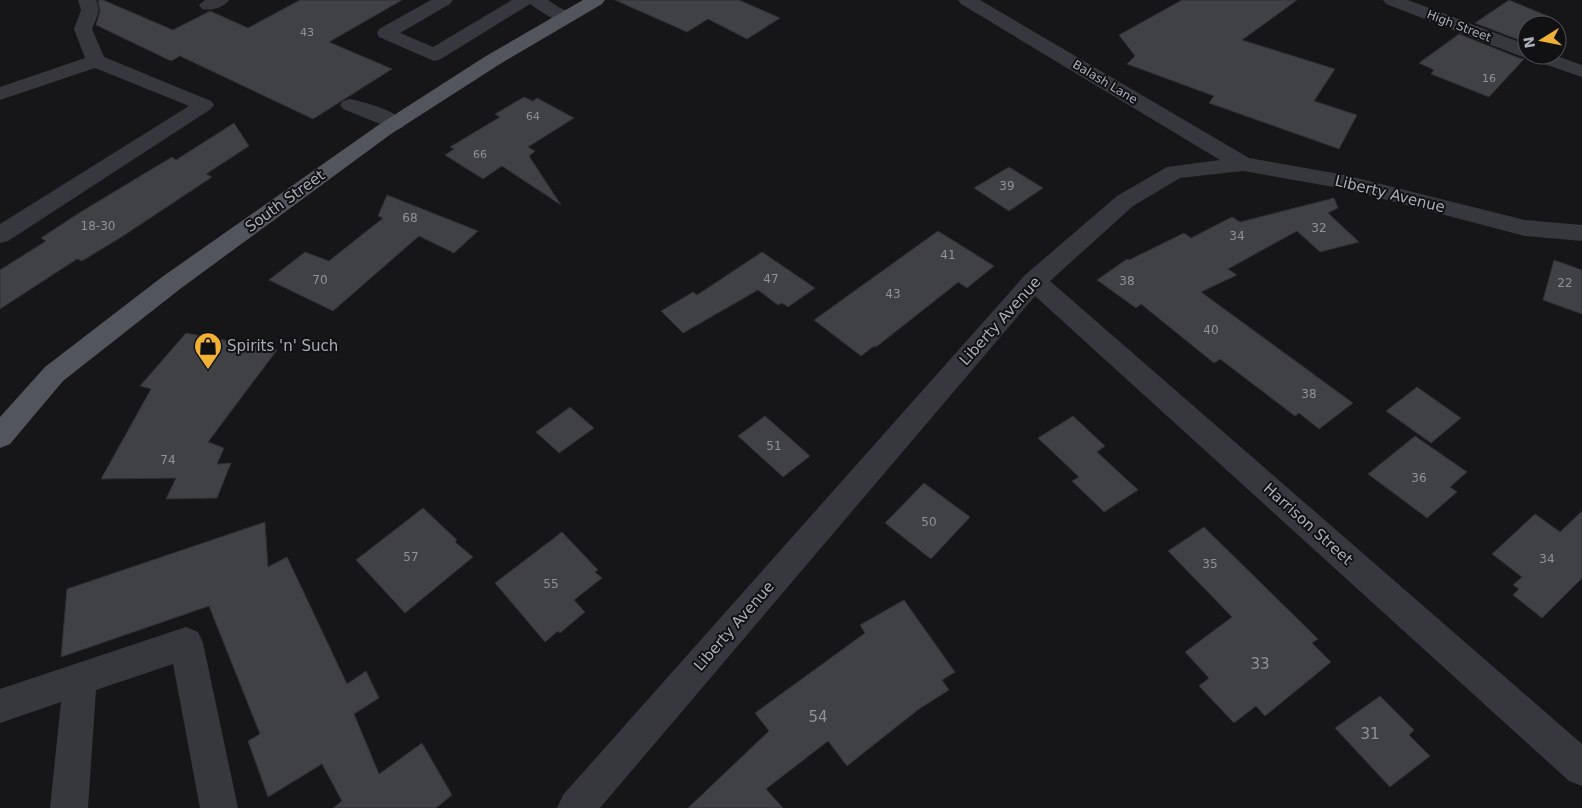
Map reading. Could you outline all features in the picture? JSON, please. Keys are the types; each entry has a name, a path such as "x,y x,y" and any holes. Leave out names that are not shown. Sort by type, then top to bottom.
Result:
{"main road":[{"name":"South Street","path":"0,436 54,374 171,283 394,124 494,60 596,0"}],"street":[{"path":"87,0 91,4 92,10 83,29 96,61"},
{"path":"444,0 386,33 434,55 525,0"},
{"path":"536,0 554,12 567,17"},
{"name":"Balash Lane","path":"967,0 1243,164"},
{"name":"High Street","path":"1392,0 1517,48"},
{"path":"0,94 96,61 204,105 0,235"},
{"path":"1565,65 1582,71"},
{"path":"350,105 382,117 394,124"},
{"name":"Liberty Avenue","path":"576,808 1034,281 1125,201 1175,172 1243,164 1345,182 1525,228 1582,233"},
{"name":"Harrison Street","path":"1034,281 1582,768"},
{"path":"0,706 186,642 220,808"},
{"path":"70,808 80,679"}],"building":[{"path":"98,0 103,0 173,30 210,11 248,28 300,0 402,0 329,42 392,69 313,119 180,56 171,61 96,25 100,11"},
{"path":"615,0 739,0 780,18 747,39 708,19 687,32"},
{"path":"1182,0 1297,0 1242,40 1335,69 1314,101 1357,115 1339,149 1209,103 1214,96 1127,64 1135,56 1119,35"},
{"path":"1509,0 1545,15 1517,15 1517,39 1475,23"},
{"path":"1459,34 1517,57 1518,65 1489,97 1431,74 1434,70 1419,63"},
{"path":"524,97 533,101 537,98 574,118 528,147 535,151 529,156 561,205 502,166 483,179 445,155 454,149 450,147 500,117 495,114"},
{"path":"234,123 249,146 206,174 212,177 123,236 82,261 77,259 0,309 0,270 46,241 41,238 79,213 172,157 176,160"},
{"path":"1009,167 1043,188 1009,211 974,188"},
{"path":"387,195 478,231 454,253 419,236 333,311 269,280 305,252 329,261 383,218 378,216"},
{"path":"1334,198 1338,208 1328,213 1359,242 1320,252 1297,231 1228,269 1237,275 1201,292 1353,403 1319,429 1299,413 1295,416 1220,359 1214,363 1141,304 1136,308 1097,280 1127,259 1129,260 1184,233 1191,238 1232,217 1240,222"},
{"path":"938,231 994,266 967,288 958,282 876,347 874,346 861,356 814,320"},
{"path":"762,252 815,288 788,307 782,303 778,305 758,290 683,333 661,311 693,292 697,295"},
{"path":"1554,260 1582,270 1582,314 1543,300"},
{"path":"186,333 277,350 208,442 224,448 217,464 231,463 217,498 166,499 176,478 101,479 151,389 140,386"},
{"path":"1417,387 1461,418 1431,443 1386,411"},
{"path":"570,407 594,428 559,453 536,432"},
{"path":"765,416 810,456 783,477 738,436"},
{"path":"1073,416 1105,446 1097,452 1138,490 1104,512 1072,481 1079,477 1038,438"},
{"path":"1415,436 1467,472 1450,487 1457,492 1427,518 1368,474"},
{"path":"924,483 970,517 931,559 885,523"},
{"path":"423,508 457,540 455,542 473,557 405,613 356,560"},
{"path":"1582,511 1582,578 1542,618 1513,595 1519,589 1513,585 1522,577 1492,554 1535,514 1560,532"},
{"path":"265,522 268,567 287,557 347,684 366,671 379,698 354,714 379,774 422,743 452,795 436,808 333,808 342,801 322,764 268,797 248,741 260,734 209,606 61,657 67,589"},
{"path":"1204,527 1318,639 1312,643 1331,662 1265,716 1256,706 1234,723 1199,686 1209,678 1185,652 1232,617 1168,551"},
{"path":"562,532 598,570 595,572 602,578 574,600 585,612 560,633 558,631 545,642 495,583"},
{"path":"904,600 955,672 942,680 949,690 919,709 847,766 828,741 766,789 783,808 688,808 769,731 755,713 865,633 860,625"},
{"path":"1380,696 1414,730 1409,735 1430,756 1390,787 1335,728"}],"place":[{"name":"Spirits 'n' Such","path":"208,370"}]}
